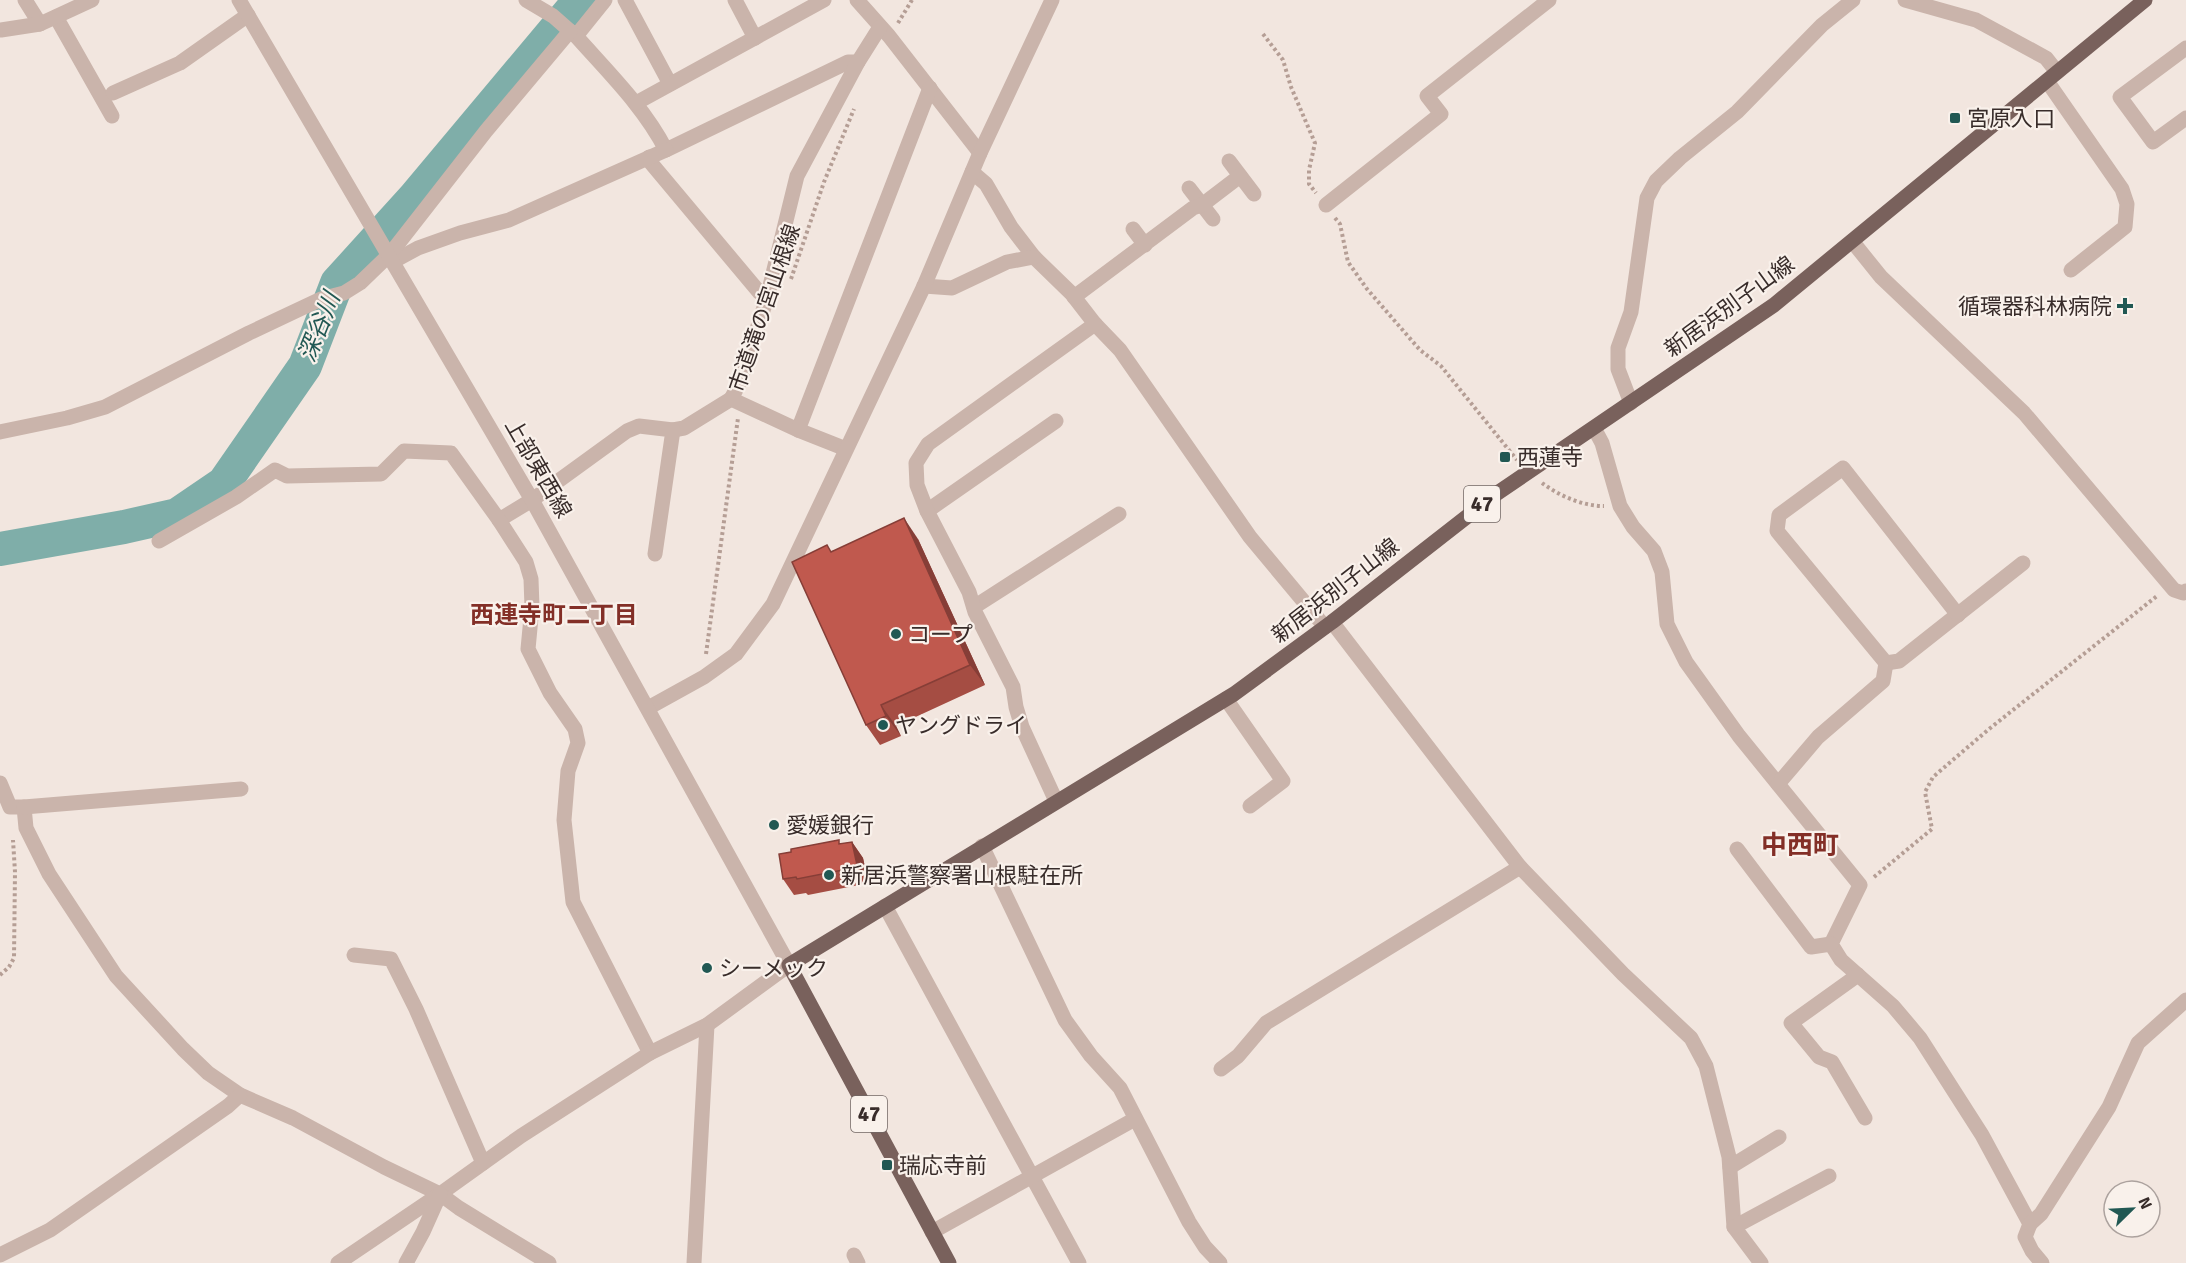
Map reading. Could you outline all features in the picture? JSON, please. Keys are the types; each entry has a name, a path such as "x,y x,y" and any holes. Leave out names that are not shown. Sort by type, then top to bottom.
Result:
{"main road":[{"name":"新居浜別子山線","path":"789,965 1226,699 1329,624 1496,494 1774,305 2145,0"},
{"name":"47","path":"789,965 949,1263"}],"street":[{"path":"25,0 40,24"},
{"path":"1,30 40,24 92,0"},
{"name":"上部東西線","path":"239,0 532,500 789,965"},
{"path":"526,0 553,16 571,31 636,103 666,150"},
{"path":"0,432 67,418 105,407 321,299 344,292 360,283 391,256 486,131 571,31 605,0"},
{"path":"625,0 670,84"},
{"path":"735,0 755,38"},
{"path":"636,103 824,0"},
{"path":"857,0 980,153"},
{"path":"1326,205 1441,114 1427,96 1549,0"},
{"path":"1631,403 1618,369 1618,348 1631,312 1647,198 1656,182 1680,158 1737,112 1822,25 1853,0"},
{"path":"1905,0 1976,20 2046,58 2052,77 2122,189 2127,204 2125,227 2071,270"},
{"path":"648,708 704,677 736,654 773,604 924,286 1045,2"},
{"path":"113,93 180,63 248,15"},
{"path":"56,17 111,116"},
{"path":"499,520 532,500 627,431 639,426 673,430 684,428 731,399 740,382 767,298 797,176 858,62 884,31"},
{"path":"2186,48 2120,97 2153,142 2186,118"},
{"path":"391,256 460,233 509,220 666,150 848,62 858,62"},
{"path":"798,430 930,88"},
{"path":"649,157 651,163 759,292 767,298"},
{"path":"1229,161 1254,194"},
{"path":"972,172 986,184 1011,226 1034,257 1074,297 1095,324 1120,350 1251,537 1329,624 1520,867 1623,974 1691,1038 1706,1066 1730,1167 1734,1227 1761,1263"},
{"path":"1074,297 1193,208 1202,205 1240,176"},
{"path":"1189,188 1213,219"},
{"path":"1133,229 1144,244"},
{"path":"1852,241 1881,277 2024,413 2174,590 2183,593 2186,591"},
{"path":"924,286 952,288 1007,262 1034,257"},
{"path":"1056,801 1022,727 1013,687 974,608 969,592 927,511 917,484 916,463 928,444 1095,324"},
{"path":"731,399 747,408 846,449"},
{"path":"927,511 1056,421"},
{"path":"1594,428 1602,443 1620,506 1633,527 1654,551 1662,572 1667,624 1686,662 1739,736 1860,885 1831,944"},
{"path":"655,554 673,430"},
{"path":"159,541 236,497 275,470 287,476 381,474 404,451 451,453 526,562 531,579 532,607 528,649 550,693 575,729 578,743 568,771 564,820 573,902 650,1053"},
{"path":"1886,663 1777,531 1779,515 1843,468 1958,615"},
{"path":"974,608 1119,514"},
{"path":"1886,663 1899,662 2023,562"},
{"path":"1778,784 1818,737 1882,681 1886,663"},
{"path":"1226,699 1283,781 1250,806"},
{"path":"0,783 10,807 241,789"},
{"path":"24,807 26,828 49,873 116,976 208,1073 240,1095 293,1118 440,1194 549,1263"},
{"path":"982,846 1065,1020 1091,1056 1120,1088 1189,1222 1205,1247 1220,1263"},
{"path":"1737,849 1811,946 1831,944"},
{"path":"1221,1069 1238,1056 1266,1023 1520,867"},
{"path":"885,906 1079,1263"},
{"path":"1831,944 1840,960 1893,1006 1920,1038 1982,1135 2030,1224"},
{"path":"354,955 391,959 416,1009 483,1163"},
{"path":"338,1263 521,1136 650,1053 707,1025 789,965"},
{"path":"1858,975 1791,1023 1819,1057 1832,1062 1865,1118"},
{"path":"2042,1263 2032,1251 2025,1237 2030,1224 2041,1214 2109,1107 2138,1043 2186,1000"},
{"path":"694,1263 707,1025"},
{"path":"0,1255 50,1230 228,1106 240,1095"},
{"path":"933,1232 1135,1119"},
{"path":"1730,1167 1779,1137"},
{"path":"1734,1227 1829,1176"},
{"path":"406,1263 440,1194"}],"path":[{"path":"884,31 912,0"},
{"path":"1263,34 1283,60 1291,87 1315,143 1309,170 1309,184 1340,224 1348,262 1367,289 1420,350 1441,366 1527,473 1552,491 1589,506 1620,506"},
{"name":"市道滝の宮山根線","path":"790,284 824,182 855,106"},
{"name":"市道滝の宮山根線","path":"704,677 739,412 747,408"},
{"path":"1860,885 1869,881 1932,829 1925,792 1933,777 1989,729 2170,585"},
{"path":"0,975 9,967 14,958 15,872 12,839"}],"building":[{"name":"コープ","path":"904,518 970,665 881,705 886,716 866,725 792,562 827,545 831,552"},
{"path":"839,840 839,844 852,842 857,865 852,866 853,868 797,879 796,877 783,879 779,854 791,852 791,849"}],"waterway":[{"name":"深谷川","path":"0,549 177,515 224,483 305,366 337,283 415,197 580,0"}],"place":[{"name":"宮原入口","path":"1955,118"},
{"name":"循環器科林病院","path":"2125,306"},
{"name":"西蓮寺","path":"1505,457"},
{"name":"コープ","path":"896,634"},
{"name":"ヤングドライ","path":"883,725"},
{"name":"愛媛銀行","path":"774,825"},
{"name":"新居浜警察署山根駐在所","path":"829,875"},
{"name":"シーメック","path":"707,968"},
{"name":"瑞応寺前","path":"887,1165"}],"district":[{"name":"西連寺町二丁目","path":"554,615"},
{"name":"中西町","path":"1800,845"}]}
